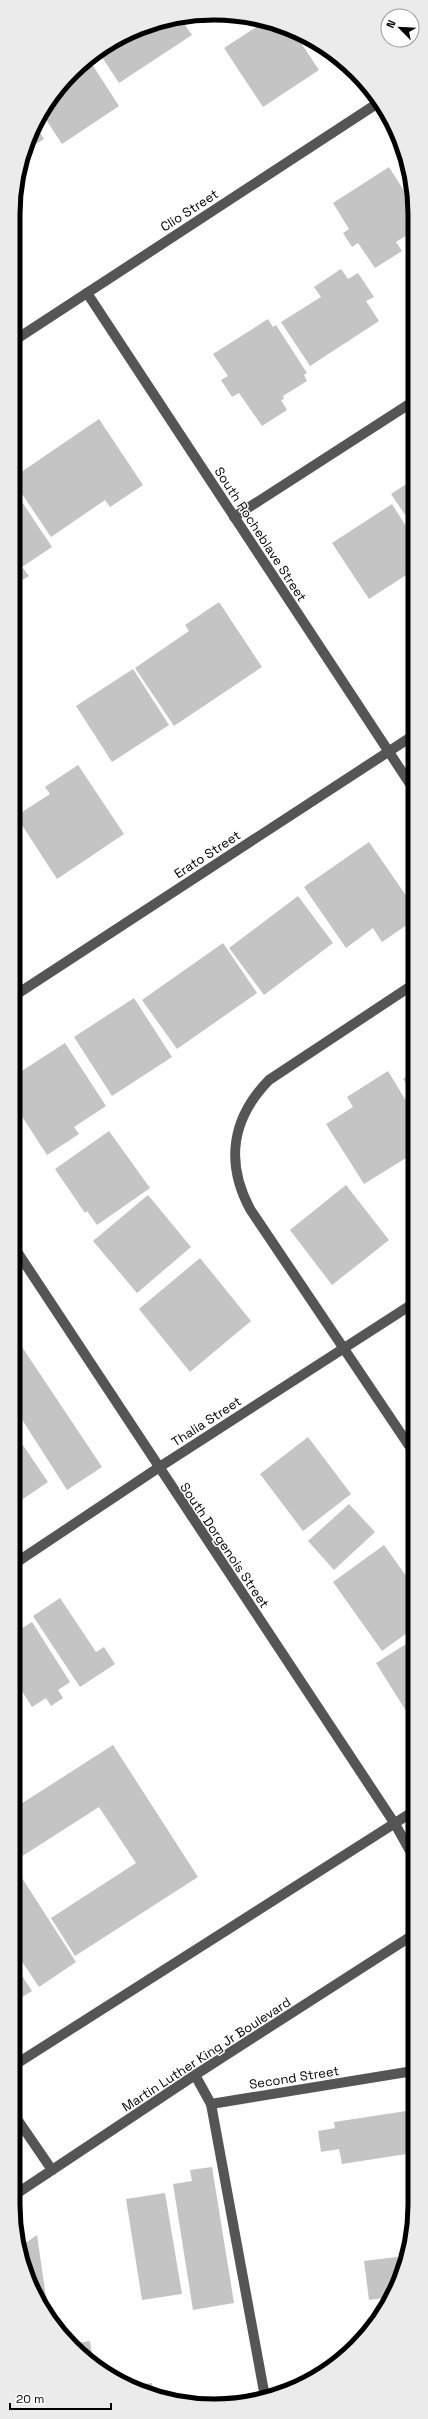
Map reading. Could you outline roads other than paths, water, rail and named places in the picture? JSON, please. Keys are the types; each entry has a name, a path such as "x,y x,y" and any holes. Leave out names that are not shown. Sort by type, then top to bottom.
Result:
{"street":[{"name":"Clio Street","path":"20,337 374,105"},
{"name":"South Rocheblave Street","path":"87,293 408,781"},
{"path":"234,517 408,405"},
{"name":"Erato Street","path":"20,992 408,739"},
{"path":"408,988 269,1080 248,1106 241,1121 237,1137 236,1170 246,1202 408,1444"},
{"name":"South Dorgenois Street","path":"20,1256 158,1468 395,1824 408,1847"},
{"name":"Thalia Street","path":"20,1560 158,1468 408,1307"},
{"path":"20,2062 408,1815"},
{"name":"Martin Luther King Jr Boulevard","path":"20,2191 195,2075 408,1939"},
{"name":"Second Street","path":"211,2104 408,2072"},
{"path":"195,2075 211,2104 264,2392"},
{"path":"20,2123 52,2170"}]}
